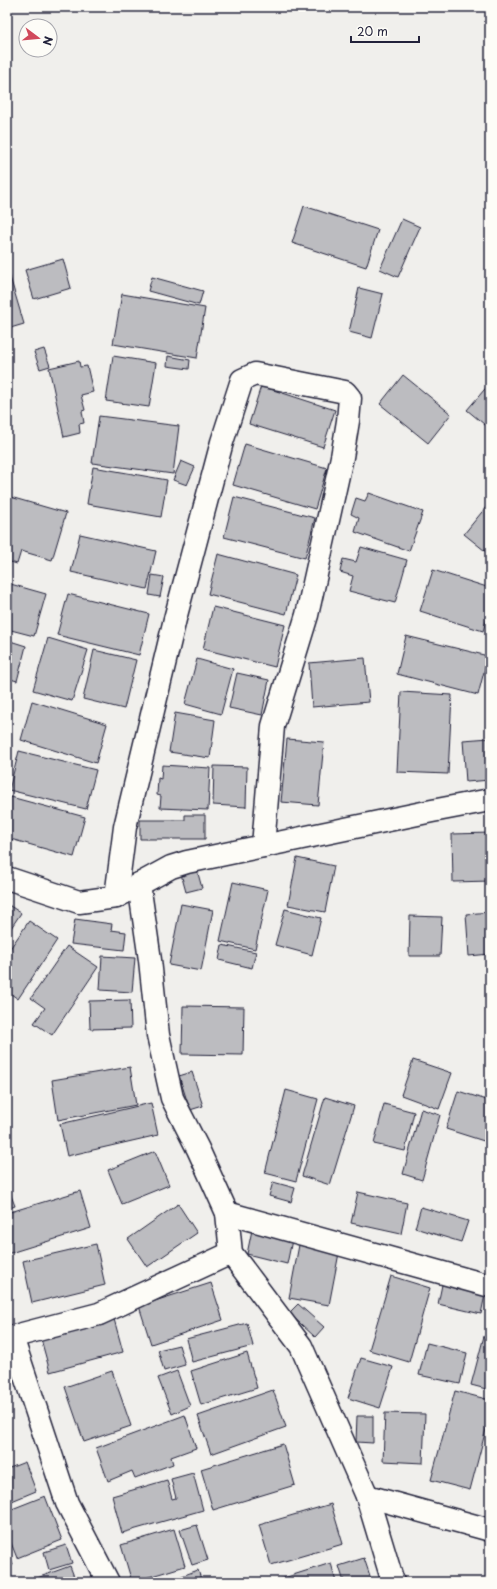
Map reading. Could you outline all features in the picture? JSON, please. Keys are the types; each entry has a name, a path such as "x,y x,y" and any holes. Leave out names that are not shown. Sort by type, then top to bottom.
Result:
{"street":[{"path":"116,897 125,828 175,619 222,442 242,380 255,374 345,392 350,398 342,457 307,614 273,726 263,846"},
{"path":"7,878 79,902 116,897 170,867 187,862 432,810 490,800"},
{"path":"139,884 150,960 158,1035 172,1098 198,1149 227,1213 231,1253 301,1346 367,1496 393,1582"},
{"path":"227,1213 490,1286"},
{"path":"108,1582 67,1504 10,1338 99,1314 231,1253"},
{"path":"367,1496 490,1530"}],"building":[{"path":"304,206 378,230 366,267 292,243"},
{"path":"402,219 420,227 398,277 380,269"},
{"path":"63,259 71,288 34,299 25,270"},
{"path":"7,267 24,324 7,329"},
{"path":"152,277 203,291 199,305 148,291"},
{"path":"359,288 383,294 372,338 349,332"},
{"path":"122,294 205,308 197,358 113,344"},
{"path":"44,349 50,366 40,369 34,352"},
{"path":"113,356 156,363 149,407 106,401"},
{"path":"168,356 190,360 189,369 167,366"},
{"path":"79,361 80,367 87,366 93,392 81,395 85,410 82,411 84,423 79,424 80,433 64,437 49,368"},
{"path":"403,375 451,414 428,443 380,404"},
{"path":"490,383 490,429 467,410"},
{"path":"261,386 335,410 323,447 249,424"},
{"path":"99,416 179,426 173,474 92,463"},
{"path":"245,444 327,468 315,509 233,485"},
{"path":"181,461 195,467 187,485 173,480"},
{"path":"93,467 167,480 161,517 87,504"},
{"path":"369,493 423,512 409,551 355,532 359,518 351,514 356,498 365,501"},
{"path":"7,496 66,513 52,560 21,551 17,564 7,561"},
{"path":"234,497 315,518 305,558 224,537"},
{"path":"486,507 490,510 490,555 464,534"},
{"path":"80,534 156,551 147,589 71,572"},
{"path":"361,547 407,560 395,603 349,591 353,576 340,572 343,559 356,562"},
{"path":"218,554 296,575 286,614 208,594"},
{"path":"433,570 490,588 490,608 483,631 420,611"},
{"path":"152,575 164,577 160,597 149,595"},
{"path":"7,583 46,594 34,636 7,629"},
{"path":"68,594 149,614 139,655 57,635"},
{"path":"213,607 285,625 275,667 203,649"},
{"path":"406,636 488,656 478,695 397,674"},
{"path":"48,638 88,650 72,701 33,690"},
{"path":"7,640 26,646 17,681 7,678"},
{"path":"94,650 136,660 124,709 83,699"},
{"path":"365,658 369,702 312,707 309,663"},
{"path":"197,659 233,669 221,714 185,704"},
{"path":"237,673 269,680 262,715 229,708"},
{"path":"401,692 452,695 448,774 397,772"},
{"path":"32,701 107,724 96,763 21,740"},
{"path":"175,713 215,720 210,758 169,752"},
{"path":"490,738 490,780 466,782 463,740"},
{"path":"287,739 324,742 318,805 281,802"},
{"path":"19,751 96,770 86,809 9,790"},
{"path":"162,765 210,768 208,810 160,808 161,796 157,795 158,778 161,779"},
{"path":"214,766 247,767 246,807 213,805"},
{"path":"7,796 85,817 74,857 7,838"},
{"path":"185,815 205,815 205,839 140,839 140,820 185,820"},
{"path":"490,833 490,881 453,882 452,834"},
{"path":"297,858 334,866 325,912 288,905"},
{"path":"197,870 202,888 186,892 181,874"},
{"path":"233,882 268,890 255,949 220,941"},
{"path":"7,904 21,913 7,934"},
{"path":"181,904 213,910 201,971 169,965"},
{"path":"285,909 321,918 312,955 275,945"},
{"path":"490,912 490,954 469,956 466,914"},
{"path":"410,916 442,917 440,956 409,956"},
{"path":"75,919 112,924 111,930 126,932 124,950 71,944"},
{"path":"29,921 57,940 18,999 7,991 7,953"},
{"path":"222,945 256,952 252,968 219,960"},
{"path":"67,946 98,967 52,1035 34,1023 45,1008 31,998"},
{"path":"102,956 135,958 132,992 100,990"},
{"path":"130,1000 131,1028 90,1029 89,1001"},
{"path":"183,1006 244,1007 243,1055 182,1054"},
{"path":"413,1060 452,1073 439,1109 401,1095"},
{"path":"130,1067 136,1105 58,1120 52,1080"},
{"path":"192,1072 203,1106 190,1110 179,1076"},
{"path":"286,1090 318,1099 296,1181 265,1173"},
{"path":"458,1091 490,1101 490,1133 487,1142 446,1129"},
{"path":"325,1097 354,1106 330,1185 302,1176"},
{"path":"151,1103 158,1135 67,1156 60,1124"},
{"path":"384,1104 414,1112 405,1151 374,1144"},
{"path":"421,1109 440,1115 422,1180 403,1174"},
{"path":"155,1151 169,1185 122,1204 108,1170"},
{"path":"273,1182 295,1188 291,1202 269,1196"},
{"path":"7,1185 15,1206 7,1209"},
{"path":"80,1191 91,1228 7,1254 7,1213"},
{"path":"358,1192 407,1203 401,1234 351,1223"},
{"path":"178,1204 197,1233 147,1267 128,1239"},
{"path":"421,1207 468,1221 461,1242 415,1228"},
{"path":"252,1230 292,1240 287,1264 247,1254"},
{"path":"96,1244 105,1285 32,1303 23,1261"},
{"path":"299,1245 339,1253 329,1305 289,1298"},
{"path":"391,1276 430,1288 409,1362 369,1350"},
{"path":"443,1280 486,1290 481,1314 438,1304"},
{"path":"211,1283 223,1320 151,1344 139,1306"},
{"path":"298,1304 324,1327 315,1337 289,1313"},
{"path":"114,1319 123,1352 50,1372 41,1339"},
{"path":"247,1323 253,1346 192,1362 186,1339"},
{"path":"484,1336 490,1338 490,1390 471,1385"},
{"path":"427,1343 467,1353 460,1384 419,1375"},
{"path":"179,1345 185,1365 164,1371 158,1350"},
{"path":"247,1353 257,1388 201,1405 191,1371"},
{"path":"361,1358 393,1367 380,1408 348,1398"},
{"path":"112,1371 131,1426 84,1442 65,1387"},
{"path":"177,1371 190,1406 172,1414 158,1378"},
{"path":"273,1390 286,1427 211,1454 198,1416"},
{"path":"455,1391 490,1400 490,1414 470,1490 431,1480"},
{"path":"385,1413 425,1414 423,1463 383,1461"},
{"path":"185,1415 196,1448 171,1457 173,1464 135,1478 132,1471 108,1481 96,1448"},
{"path":"357,1416 373,1416 373,1443 356,1442"},
{"path":"283,1444 295,1485 213,1510 201,1469"},
{"path":"25,1462 36,1491 7,1503 7,1469"},
{"path":"193,1473 203,1510 122,1533 112,1496 167,1480 172,1499 176,1498 171,1479"},
{"path":"45,1496 62,1540 17,1558 7,1533 7,1511"},
{"path":"331,1504 343,1544 271,1565 259,1525"},
{"path":"197,1525 208,1560 192,1565 180,1530"},
{"path":"174,1529 185,1566 132,1582 121,1545"},
{"path":"66,1545 72,1563 49,1570 44,1552"},
{"path":"7,1550 13,1565 7,1568"},
{"path":"364,1558 372,1582 344,1582 339,1566"},
{"path":"331,1563 336,1582 271,1582"},
{"path":"70,1566 76,1582 26,1582"},
{"path":"198,1570 202,1582 166,1582"}]}
